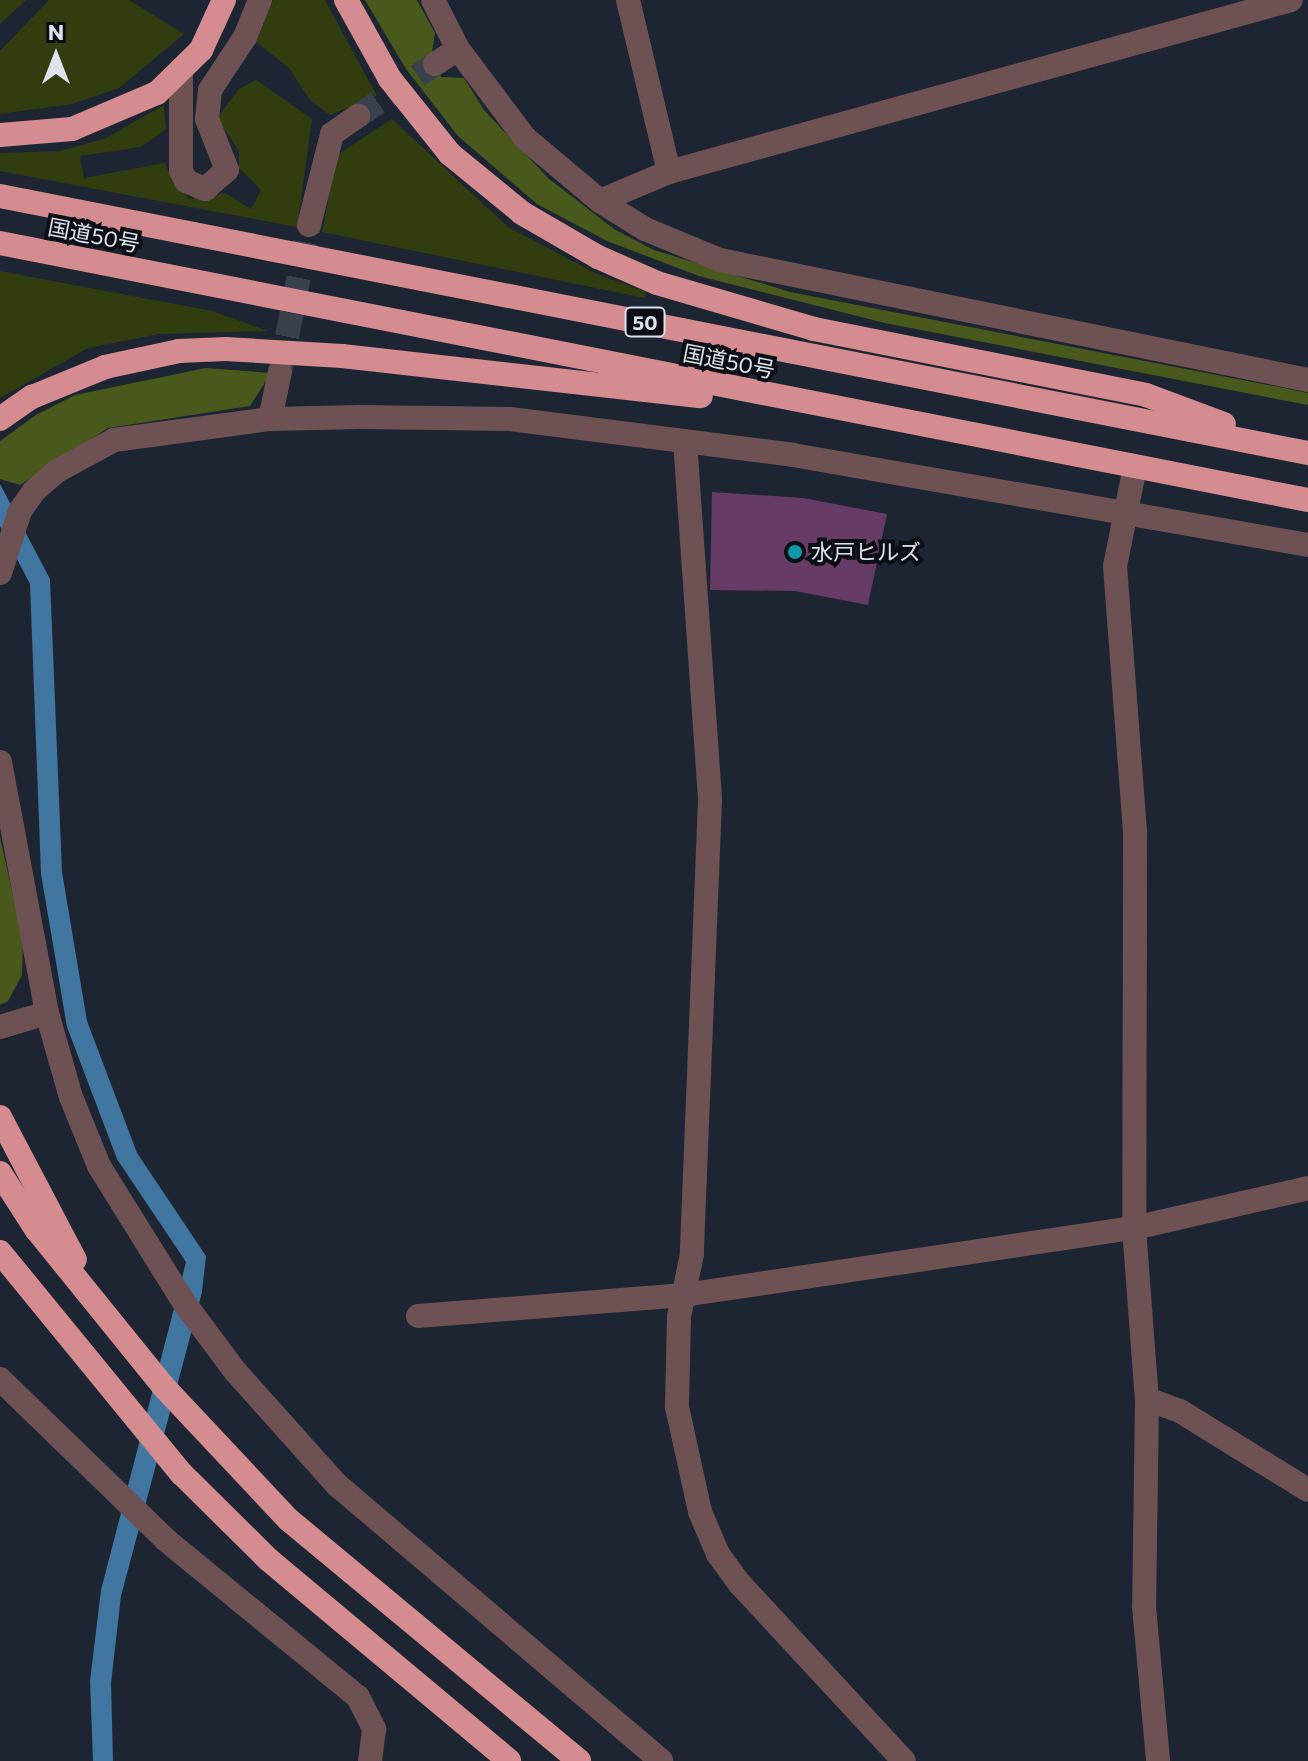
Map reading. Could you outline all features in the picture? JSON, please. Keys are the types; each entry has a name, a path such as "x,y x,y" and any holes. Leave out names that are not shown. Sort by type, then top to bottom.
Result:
{"highway":[{"path":"0,135 72,129 105,119 157,93 181,73 201,50 224,0"},
{"path":"346,0 390,79 450,154 522,213 598,257 657,283 814,329 1146,395 1299,451"},
{"name":"国道50号","path":"0,196 1299,451"},
{"name":"国道50号","path":"0,243 1308,500"},
{"path":"0,419 32,397 105,367 179,351 226,349 342,356 520,379 843,410"},
{"path":"0,1117 91,1293"},
{"path":"0,1173 36,1229 91,1293 163,1386 289,1520 579,1761"},
{"path":"0,1235 20,1274"},
{"path":"0,1252 97,1376 182,1474 269,1560 509,1761"}],"street":[{"path":"181,73 181,171 186,181 205,189 223,179 227,170 207,119 210,90 245,37 260,0"},
{"path":"433,0 458,49 525,138 600,201 645,229 720,260 1308,380"},
{"path":"628,0 669,172"},
{"path":"600,201 669,172 1291,0"},
{"path":"435,64 458,49"},
{"path":"309,225 332,134 358,116"},
{"path":"270,419 280,372"},
{"path":"0,573 20,511 34,491 79,457 114,440 149,432 270,419 510,419 890,469 1308,545"},
{"path":"685,441 710,800 705,994 692,1254 684,1295 677,1407 700,1512 718,1554 740,1584 904,1761"},
{"path":"1135,467 1115,566 1135,833 1134,1228 1147,1399 1144,1606 1158,1761"},
{"path":"0,762 47,1013 71,1097 99,1166 185,1304 235,1371 336,1484 661,1761"},
{"path":"0,1027 47,1013"},
{"path":"418,1316 684,1295 1134,1228 1308,1188"},
{"path":"0,1379 166,1540 358,1697 374,1729 370,1761"},
{"path":"1147,1399 1180,1411 1308,1490"}],"green space":[{"path":"0,0 26,0 0,24"},
{"path":"49,0 129,0 184,34 119,88 72,104 0,114 0,51"},
{"path":"273,0 325,0 377,96 330,115 310,100 289,68 256,42"},
{"path":"365,0 417,0 435,33 432,52 441,77 464,78 484,110 548,178 614,229 654,250 790,292 1308,393 1308,405 885,323 699,276 607,241 537,204 458,136 406,69"},
{"path":"256,80 312,119 297,227 0,171 0,153 60,151 104,139 164,105 166,129 141,147 80,156 84,178 165,163 174,185 190,199 225,193 251,209 261,190 239,168 239,151 217,118 239,89"},
{"path":"392,119 508,227 595,273 646,292 645,298 322,232 337,155"},
{"path":"0,271 212,311 268,331 159,334 88,348 0,398"},
{"path":"206,368 271,373 250,406 108,428 20,485 0,479 0,441 36,415 75,395"},
{"path":"0,837 23,941 22,975 8,1001 0,1005"}],"water":[{"path":"0,484 50,579 62,872 87,1021 137,1153 206,1256 202,1292 121,1596 111,1683 113,1761 93,1761 90,1681 101,1590 186,1262 117,1159 67,1027 41,874 30,584 0,526"}],"building":[{"name":"水戸ヒルズ","path":"712,492 803,498 887,514 868,605 795,591 710,590"}],"tunnel":[{"path":"358,116 435,64"},
{"path":"280,372 309,225"}],"place":[{"name":"水戸ヒルズ","path":"795,552"}]}
